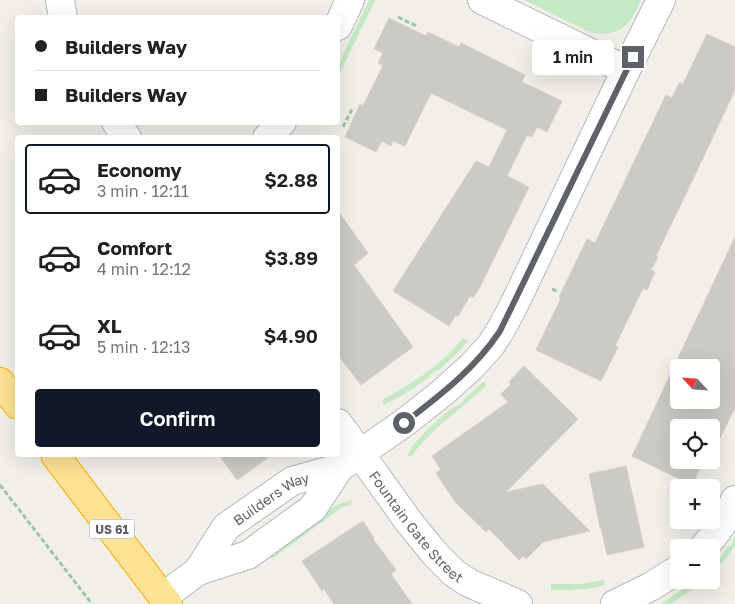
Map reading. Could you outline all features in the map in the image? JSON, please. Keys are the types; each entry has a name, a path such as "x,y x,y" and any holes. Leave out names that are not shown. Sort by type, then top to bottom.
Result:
{"highway":[{"path":"0,382 15,401"},
{"name":"US 61","path":"57,457 166,600"}],"street":[{"path":"60,0 62,15"},
{"path":"340,22 350,0"},
{"path":"482,0 626,70"},
{"name":"Builders Way","path":"166,600 198,571 226,527 292,481 350,461 404,423 442,393 472,366 491,345 518,296 661,0"},
{"path":"270,135 279,125"},
{"name":"Fountain Gate Street","path":"340,429 350,461 444,564 469,583 518,604"},
{"name":"Builders Way","path":"198,571 248,555 289,526 313,508 350,461"},
{"path":"712,539 724,523 735,500"},
{"path":"615,604 650,587 670,575"}],"path":[{"path":"398,17 418,27"},
{"path":"343,127 353,108"},
{"path":"552,289 559,292"},
{"path":"0,485 92,604"}],"green space":[{"path":"369,0 375,0 340,73 340,61"},
{"path":"524,0 641,0 632,18 624,27 613,32 601,34 589,32"},
{"path":"463,338 468,341 439,370 408,392 384,405 382,400 426,373 446,357"},
{"path":"483,382 487,385 437,428 411,457 407,455 429,428 455,406 464,401"},
{"path":"352,500 351,505 344,506 272,559 268,553 338,504"},
{"path":"735,536 735,545 720,564 720,558 728,546 730,547"},
{"path":"604,580 605,585 583,590 551,590 551,584 581,584"},
{"path":"683,589 693,589 671,604 661,604"}],"building":[{"path":"389,18 426,36 428,32 459,47 461,43 525,75 522,82 562,101 547,132 537,127 532,137 527,135 507,176 529,187 480,287 473,298 470,296 458,316 456,315 449,326 393,291 476,161 489,167 507,130 431,93 405,146 393,141 391,146 382,141 376,152 345,137 360,104 363,106 383,65 378,63 383,53 374,49"},
{"path":"707,34 735,47 735,90 656,256 658,257 651,270 655,272 647,290 643,288 615,346 618,347 601,381 536,350 587,239 595,243 666,95 672,98 679,83 683,84"},
{"path":"340,214 368,253 354,265 413,347 361,385 340,358"},
{"path":"735,237 735,408 720,438 720,419 670,419 670,469 700,469 695,479 680,479 632,456 670,375 670,409 720,409 720,359 678,359"},
{"path":"524,366 578,419 506,492 543,484 590,531 543,542 526,559 523,556 519,560 489,529 486,532 455,502 436,473 441,470 432,456 508,402 501,394"},
{"path":"220,457 269,457 237,480"},
{"path":"626,466 644,547 607,555 589,474"},
{"path":"363,521 373,539 396,570 391,574 412,604 334,604 324,589 322,591 302,561"}],"route":[{"path":"404,423 472,366 491,345 500,331 633,57"}]}
